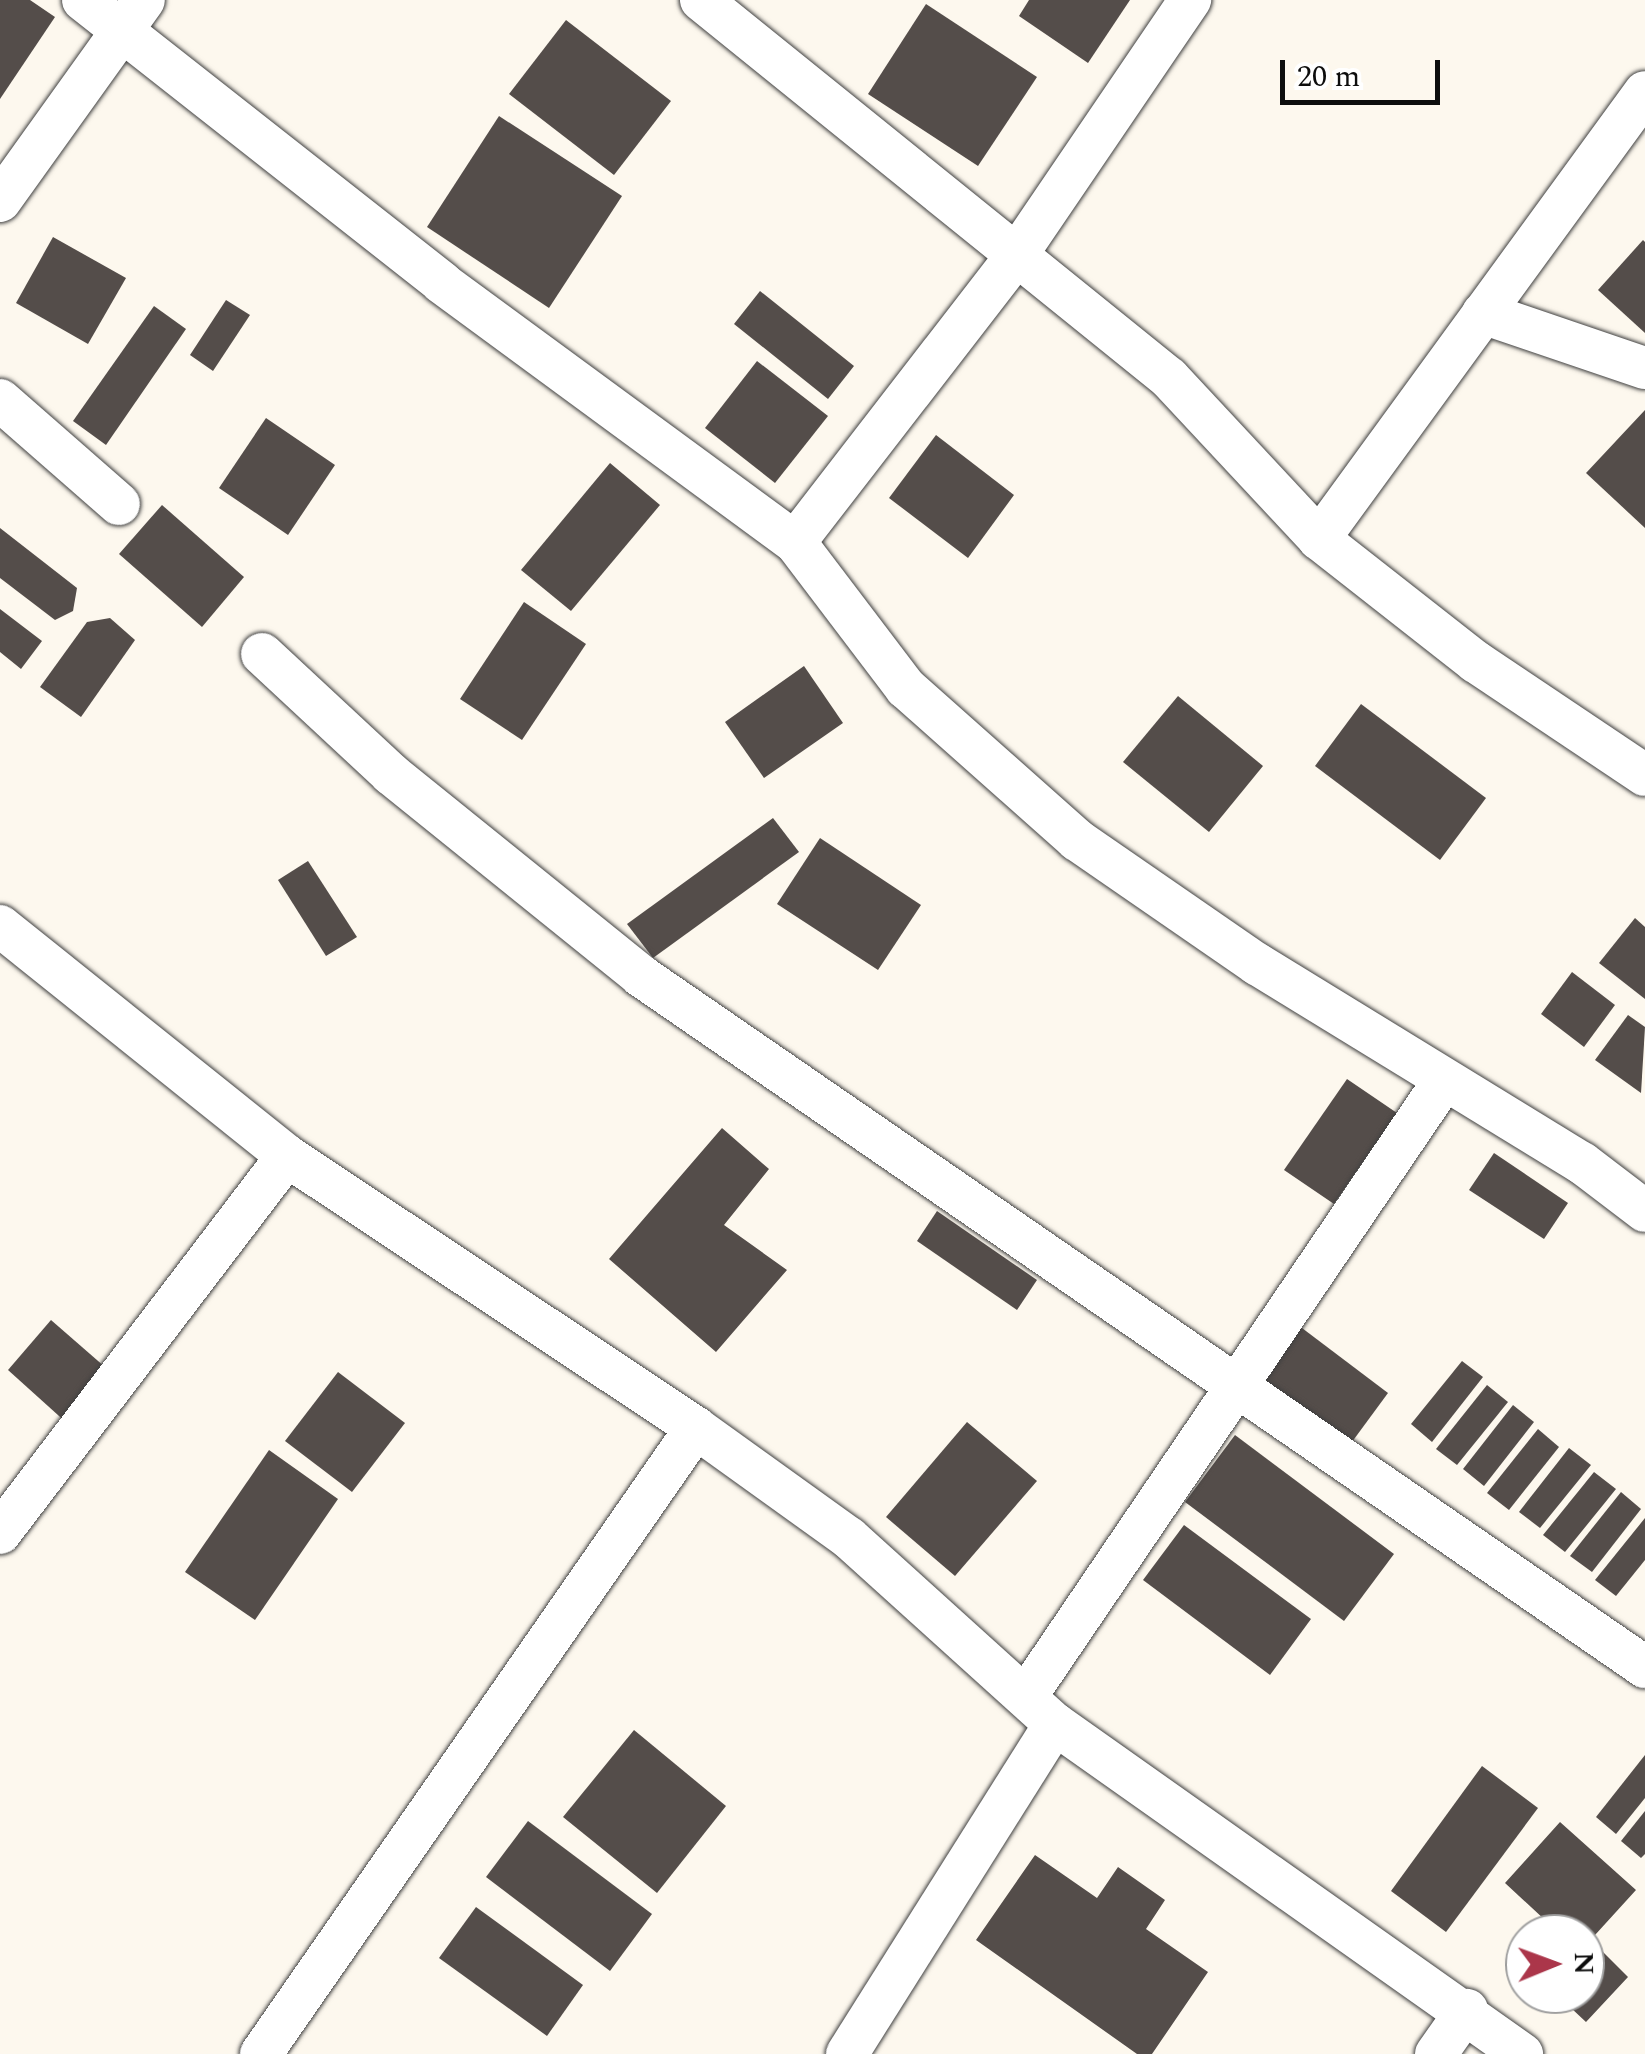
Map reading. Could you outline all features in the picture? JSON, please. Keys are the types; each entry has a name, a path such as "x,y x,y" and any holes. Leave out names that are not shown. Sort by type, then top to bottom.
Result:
{"street":[{"path":"83,0 133,16 442,284 795,542 906,688 1077,840 1443,1082 1582,1163 1645,1210"},
{"path":"701,0 1170,378 1319,539 1476,662 1645,775"},
{"path":"795,542 1016,256 1190,0"},
{"path":"0,201 133,16"},
{"path":"1319,539 1645,92"},
{"path":"1483,313 1645,368"},
{"path":"0,400 120,504"},
{"path":"262,654 391,774 640,976 1645,1667"},
{"path":"0,926 286,1156 696,1428 849,1538 1041,1709 1467,2010 1522,2054"},
{"path":"847,2054 1041,1709 1234,1384 1443,1082"},
{"path":"0,1533 286,1156"},
{"path":"261,2054 696,1428"},
{"path":"1436,2054 1467,2010"}],"building":[{"path":"0,0 30,0 55,17 0,99"},
{"path":"1029,0 1130,0 1088,63 1019,16"},
{"path":"926,4 1037,77 978,166 868,94"},
{"path":"566,20 671,101 614,175 509,94"},
{"path":"499,116 622,196 549,308 427,227"},
{"path":"53,237 126,278 88,344 16,303"},
{"path":"1645,242 1645,333 1598,290"},
{"path":"760,291 854,366 828,399 734,324"},
{"path":"226,300 250,315 213,371 190,355"},
{"path":"154,306 186,329 106,445 73,421"},
{"path":"757,361 828,416 775,483 705,428"},
{"path":"1645,410 1645,528 1586,473"},
{"path":"266,418 335,465 288,535 219,488"},
{"path":"936,435 1014,495 968,558 889,498"},
{"path":"610,463 660,505 571,611 521,570"},
{"path":"162,505 244,577 202,627 119,554"},
{"path":"0,528 77,588 73,611 55,620 0,578"},
{"path":"524,602 586,644 522,740 460,699"},
{"path":"0,609 42,641 21,669 0,652"},
{"path":"110,618 135,640 81,717 40,687 87,622"},
{"path":"804,666 843,723 764,778 725,722"},
{"path":"1178,696 1263,766 1209,832 1123,762"},
{"path":"1361,704 1486,798 1440,860 1315,766"},
{"path":"773,818 799,852 653,958 627,924"},
{"path":"820,838 921,905 878,970 777,904"},
{"path":"308,861 357,937 326,956 278,880"},
{"path":"1635,918 1645,927 1645,999 1599,963"},
{"path":"1572,972 1615,1005 1584,1047 1541,1014"},
{"path":"1628,1015 1645,1027 1641,1093 1595,1060"},
{"path":"1347,1079 1397,1113 1334,1204 1284,1170"},
{"path":"722,1128 769,1169 724,1225 787,1270 716,1352 609,1259"},
{"path":"1494,1153 1568,1203 1544,1239 1469,1190"},
{"path":"937,1211 1037,1280 1017,1310 917,1241"},
{"path":"51,1320 113,1374 69,1425 8,1370"},
{"path":"1298,1325 1388,1393 1349,1446 1258,1379"},
{"path":"1462,1361 1483,1377 1432,1442 1411,1424"},
{"path":"338,1372 405,1423 352,1492 285,1441"},
{"path":"1487,1385 1508,1402 1457,1465 1436,1449"},
{"path":"1513,1405 1534,1422 1484,1486 1463,1469"},
{"path":"967,1422 1037,1481 955,1576 886,1517"},
{"path":"1538,1429 1559,1447 1509,1510 1487,1493"},
{"path":"1235,1435 1394,1554 1344,1621 1185,1502"},
{"path":"1569,1448 1591,1465 1540,1528 1519,1512"},
{"path":"269,1450 338,1499 255,1620 185,1572"},
{"path":"1594,1472 1616,1489 1565,1552 1543,1535"},
{"path":"1621,1492 1641,1509 1592,1572 1570,1556"},
{"path":"1645,1518 1645,1560 1616,1596 1595,1580"},
{"path":"1184,1525 1311,1619 1270,1675 1143,1580"},
{"path":"634,1730 726,1806 657,1893 563,1817"},
{"path":"1645,1755 1645,1798 1616,1834 1596,1817"},
{"path":"1482,1766 1538,1808 1446,1932 1391,1891"},
{"path":"1645,1811 1645,1854 1641,1858 1621,1841"},
{"path":"528,1821 652,1914 610,1971 486,1877"},
{"path":"1560,1822 1636,1890 1605,1924 1605,1914 1538,1914 1505,1883"},
{"path":"1035,1855 1097,1898 1118,1867 1165,1900 1146,1929 1208,1972 1152,2054 1137,2054 976,1940"},
{"path":"476,1907 583,1985 547,2036 439,1958"},
{"path":"1605,1954 1628,1977 1605,2002"},
{"path":"1577,2014 1593,2014 1586,2022"}]}
